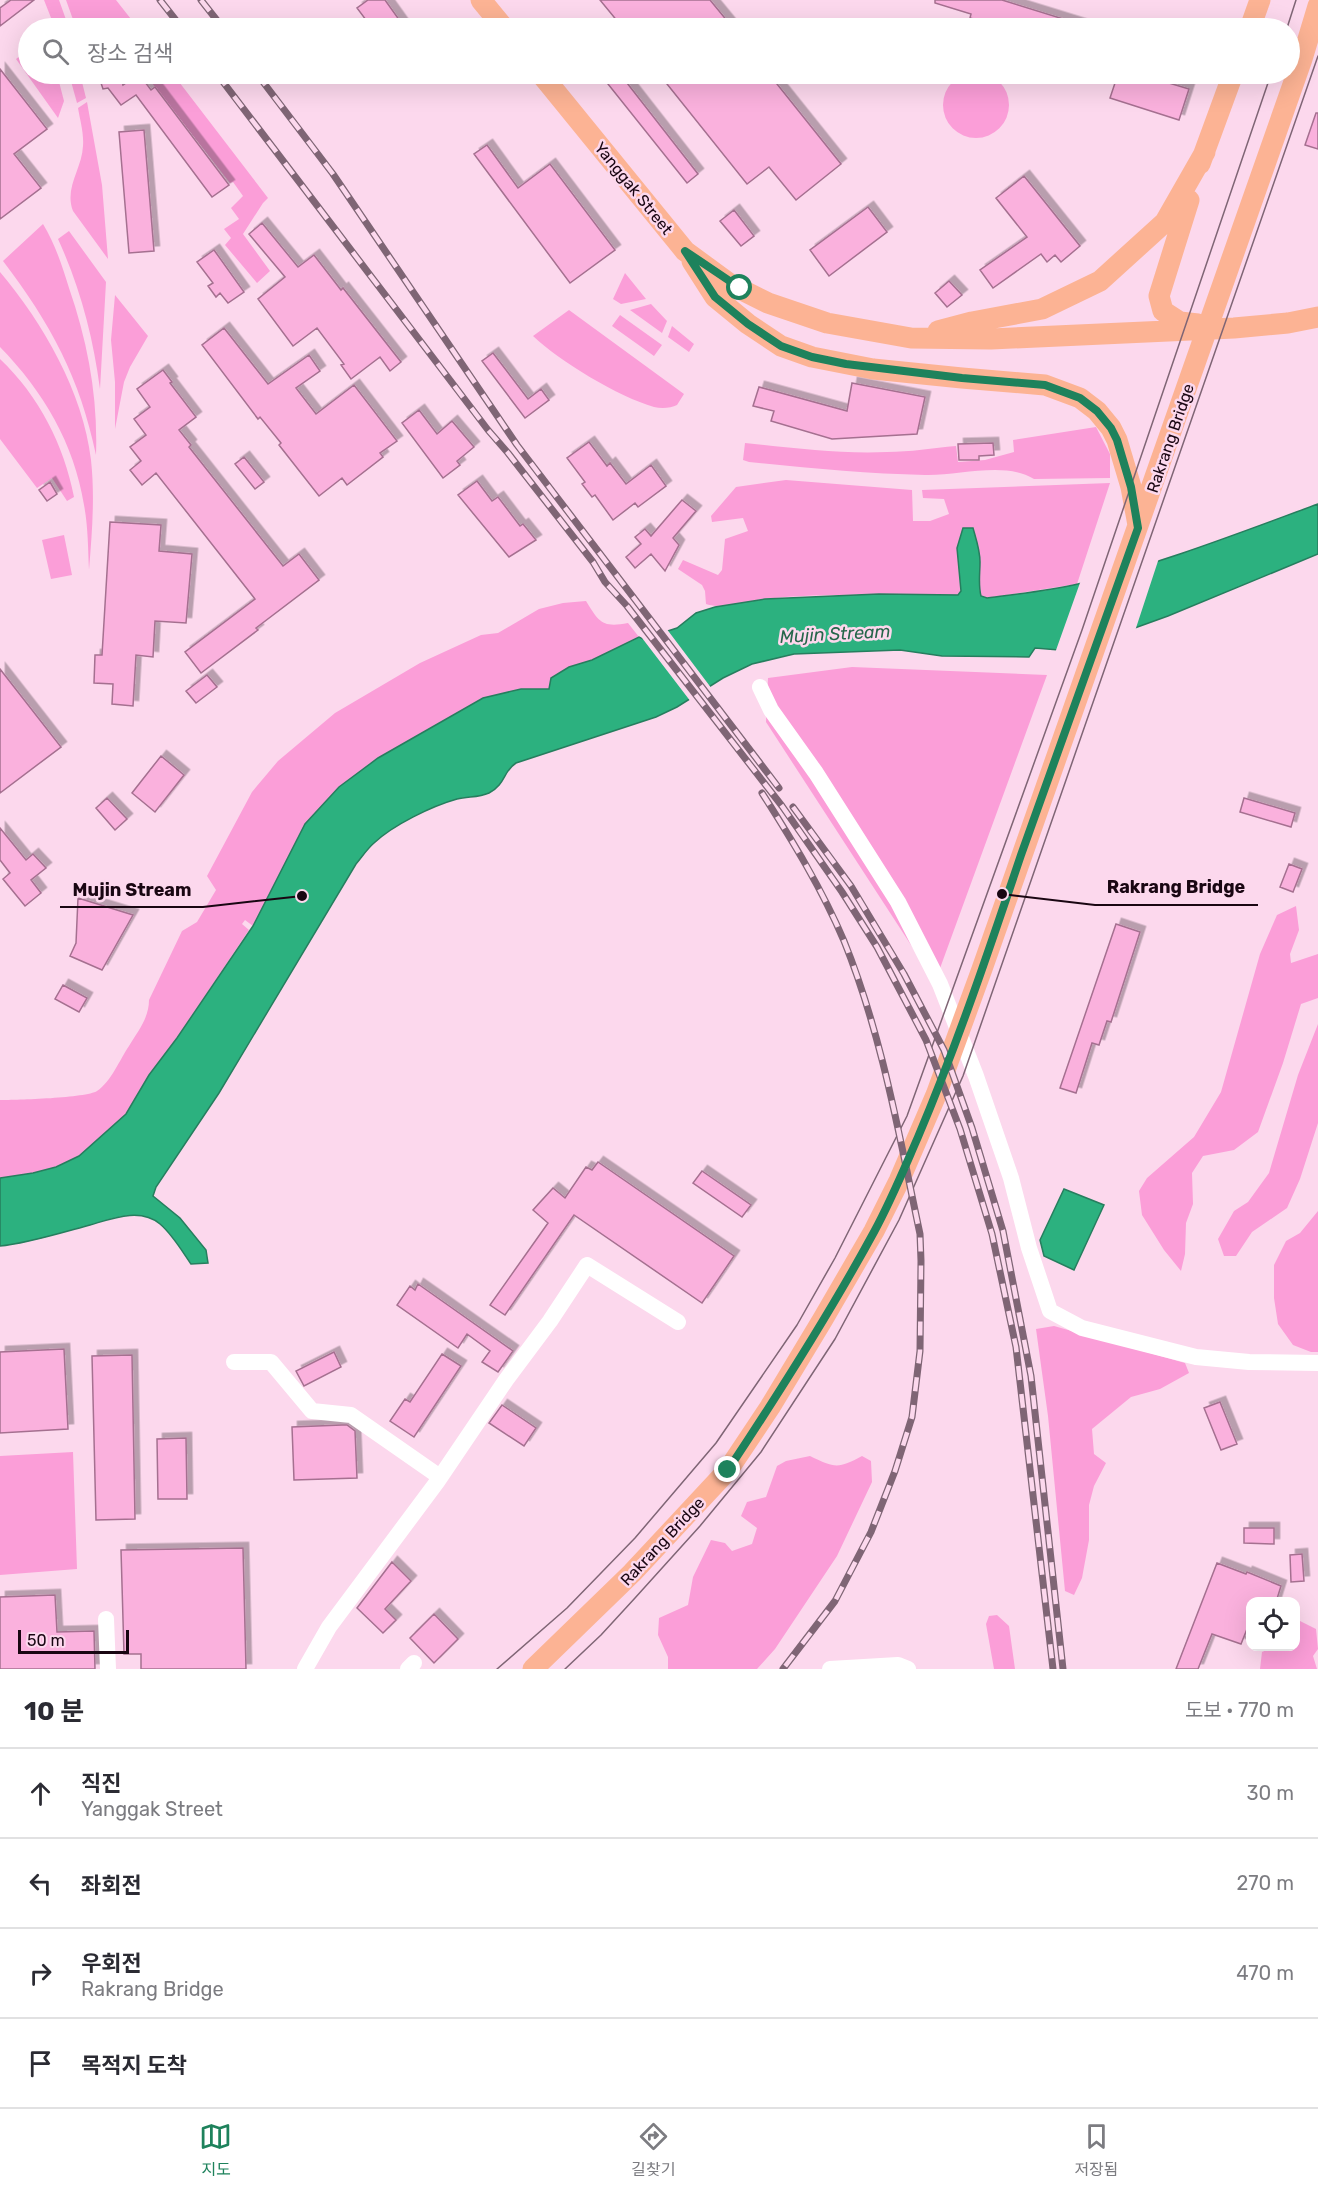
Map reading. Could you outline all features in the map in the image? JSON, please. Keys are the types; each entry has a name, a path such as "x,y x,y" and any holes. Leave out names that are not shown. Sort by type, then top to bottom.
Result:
{"main road":[{"path":"481,0 496,18"},
{"path":"1254,18 1260,0"},
{"name":"Rakrang Bridge","path":"1300,65 1318,6"},
{"path":"1302,59 1318,46"},
{"name":"Yanggak Street","path":"549,84 685,251 730,284 768,303 827,323 911,338 991,339 1234,328"},
{"path":"1229,84 1176,237 1159,296 1162,311 1180,322 1234,328 1288,323 1318,317"},
{"name":"Rakrang Bridge","path":"533,1669 583,1622 728,1470 770,1407 874,1231 899,1181 936,1095 982,969 1293,84"},
{"path":"911,338 972,322 1042,309 1100,281 1165,222 1205,152"},
{"path":"685,251 715,297 781,346 812,357 873,369 1045,385 1080,398 1097,411 1111,428 1117,440 1131,487 1138,528"}],"street":[{"path":"760,687 771,710 816,773 898,902 940,984 976,1076 1011,1178 1029,1248 1050,1311 1082,1328 1196,1357 1249,1362 1318,1363"},
{"path":"305,1669 328,1626 440,1477 506,1380 550,1321 587,1264 678,1322"},
{"path":"234,1362 271,1362 312,1411 351,1415 440,1477"},
{"path":"106,1619 108,1669"},
{"path":"830,1669 898,1665 909,1669"}],"shaded area":[{"path":"44,0 59,0 65,18 51,18"},
{"path":"66,0 116,0 130,18 72,18"},
{"path":"34,84 60,84 64,101 58,118"},
{"path":"72,84 82,84 86,98 77,103"},
{"path":"153,84 181,84 268,198 243,234 270,271 257,283 225,245 231,238 224,229 239,219 231,208 243,196 233,182 230,183"},
{"path":"951,84 1001,84 1008,99 1006,118 999,128 989,135 976,138 963,135 953,128 946,118 943,105 946,92"},
{"path":"87,102 102,185 108,259 73,211 71,203 72,186 83,146 78,108"},
{"path":"43,224 61,263 86,350 95,412 96,455 81,401 62,353 36,307 3,261"},
{"path":"69,231 106,282 100,389 85,312 58,239"},
{"path":"0,272 31,313 59,360 87,434 93,488 89,570 84,505 73,460 43,400 0,347"},
{"path":"625,273 646,299 621,304 613,299"},
{"path":"115,295 148,336 124,382 115,429 115,382 111,340"},
{"path":"651,304 667,321 662,333 630,310"},
{"path":"569,310 684,394 677,405 657,408 607,387 573,367 533,336"},
{"path":"620,315 662,345 654,356 612,326"},
{"path":"672,326 694,344 689,352 668,337"},
{"path":"0,359 27,389 48,422 70,478 74,497 67,501 52,478 37,488 0,439"},
{"path":"1096,427 1110,454 1110,478 1034,479 1009,471 995,470 938,475 881,473 743,460 745,443 852,452 904,451 956,446 958,462 985,460 1014,452 1013,440"},
{"path":"786,480 912,490 913,521 930,521 949,514 944,499 923,498 922,490 1110,483 1077,584 981,597 980,559 972,528 960,580 961,591 958,595 813,596 764,599 728,606 706,604 702,585 678,569 683,560 718,575 722,570 725,539 748,531 743,518 712,522 711,516 736,487"},
{"path":"64,535 72,575 51,579 42,540"},
{"path":"586,601 602,622 612,625 628,623 639,637 592,661 569,667 551,678 550,689 521,689 483,698 378,758 339,787 305,824 253,926 245,920 242,924 249,930 177,1038 149,1075 126,1114 79,1156 56,1167 0,1178 0,1100 80,1095 97,1091 107,1082 142,1024 149,1007 149,1000 182,931 197,922 216,890 207,876 252,792 278,761 335,713 420,663 481,635 498,633 539,609 563,603"},
{"path":"852,667 1047,675 935,982 766,722 768,678"},
{"path":"1296,906 1299,930 1290,954 1291,963 1318,954 1318,998 1301,1004 1258,1132 1234,1150 1203,1156 1192,1173 1193,1204 1186,1223 1185,1254 1181,1271 1164,1250 1142,1215 1139,1191 1147,1178 1194,1137 1221,1092 1260,954 1277,915"},
{"path":"1318,1024 1318,1123 1300,1179 1287,1208 1252,1232 1236,1256 1224,1256 1218,1239 1234,1211 1248,1202 1269,1173 1298,1075"},
{"path":"1318,1211 1318,1352 1311,1352 1293,1345 1278,1324 1274,1298 1274,1265 1286,1241 1300,1233"},
{"path":"1054,1326 1185,1363 1189,1373 1160,1389 1131,1397 1092,1429 1094,1454 1106,1463 1094,1486 1089,1505 1089,1540 1082,1578 1074,1595 1065,1591 1048,1416 1036,1329"},
{"path":"73,1452 77,1569 0,1575 0,1456"},
{"path":"810,1456 831,1465 842,1465 862,1456 871,1461 872,1482 837,1556 775,1649 757,1669 668,1669 668,1657 658,1635 659,1618 688,1605 693,1577 711,1540 725,1543 732,1551 752,1544 757,1528 741,1516 747,1502 766,1497 777,1466 786,1461"},
{"path":"997,1615 1009,1626 1015,1669 994,1669 986,1624 989,1616"},
{"path":"1300,1621 1316,1629 1318,1649 1313,1656 1317,1669 1260,1669 1262,1652 1300,1651"}],"water":[{"name":"Mujin Stream","path":"1318,504 1318,554 1168,616 1071,651 1035,648 1029,657 942,656 900,650 794,654 752,664 656,717 516,763 499,786 489,793 447,802 402,823 374,843 356,864 219,1093 156,1187 153,1196 180,1218 206,1250 208,1263 191,1264 160,1224 144,1216 135,1215 0,1246 0,1178 56,1167 79,1156 126,1114 149,1075 253,926 305,824 339,787 378,758 483,698 521,689 549,689 551,678 569,667 592,660 639,637 643,639 677,628 696,613 715,607 765,599 879,594 958,595 961,591 957,548 963,528 973,528 980,558 980,592 981,596 987,598 1055,589 1109,576 1199,547"},
{"path":"1064,1189 1104,1205 1074,1270 1044,1256 1040,1240"}],"pier":[{"path":"1159,558 1135,631 1072,654 1055,653 1081,580"},
{"path":"666,628 712,689 691,702 639,634 643,636"}],"building":[{"path":"11,0 34,0 0,26 0,8"},
{"path":"368,0 385,0 398,18 364,18 357,8"},
{"path":"600,0 710,0 725,18 615,18"},
{"path":"935,0 1002,0 1060,18 970,18 971,14 935,3"},
{"path":"0,69 47,129 14,154 41,188 0,219"},
{"path":"101,84 146,84 151,90 155,87 229,185 212,197 136,95 121,105 108,88 103,89"},
{"path":"608,84 628,84 698,174 687,183"},
{"path":"667,84 777,84 841,164 796,200 769,167 747,184"},
{"path":"1115,84 1172,84 1189,89 1179,120 1110,98"},
{"path":"1316,113 1318,113 1318,149 1305,145"},
{"path":"144,130 154,251 129,253 119,132"},
{"path":"487,145 518,188 550,164 615,250 570,283 474,154"},
{"path":"1024,176 1080,246 1061,262 1055,255 1047,262 1041,254 993,288 980,270 1027,237 996,198"},
{"path":"868,207 887,232 829,276 810,250"},
{"path":"734,210 754,236 741,246 720,221"},
{"path":"262,223 298,267 314,255 401,362 390,371 380,357 351,379 341,365 344,364 317,328 293,346 258,299 285,277 249,234"},
{"path":"214,250 244,292 228,303 220,293 216,297 208,286 213,283 197,262"},
{"path":"949,281 962,295 947,307 935,293"},
{"path":"224,328 268,384 309,355 320,371 296,388 316,414 354,385 397,441 380,453 383,457 347,485 342,478 319,496 279,445 281,443 260,417 258,419 202,345"},
{"path":"493,353 528,399 541,389 549,400 525,418 482,361"},
{"path":"163,370 196,417 179,430 191,445 189,447 283,566 299,554 319,580 201,673 185,652 255,599 156,473 142,485 130,470 141,461 130,447 146,435 134,419 150,407 137,389"},
{"path":"852,383 925,397 917,434 832,439 771,421 774,411 753,406 759,387 847,411"},
{"path":"419,410 437,434 452,421 474,447 457,461 460,465 443,478 402,423"},
{"path":"589,442 607,466 610,463 626,484 651,465 666,486 638,507 635,503 613,520 595,495 592,497 582,484 585,482 567,458"},
{"path":"993,443 994,455 979,456 979,460 959,460 958,444"},
{"path":"244,457 264,482 255,489 235,464"},
{"path":"477,481 492,501 498,497 520,526 523,524 536,540 509,557 458,495"},
{"path":"50,482 57,494 47,501 39,490"},
{"path":"682,500 696,511 673,538 679,545 665,571 651,554 635,568 626,557 641,544 635,537 645,529 651,536"},
{"path":"110,522 161,525 159,551 192,554 186,623 155,621 153,657 136,655 133,706 112,704 113,684 94,683 95,655 102,655"},
{"path":"0,669 61,747 0,793"},
{"path":"207,675 217,687 196,703 186,691"},
{"path":"161,756 184,775 155,812 132,793"},
{"path":"107,798 127,819 115,830 96,808"},
{"path":"1244,798 1295,813 1291,827 1240,812"},
{"path":"0,828 26,860 33,854 46,868 31,880 41,893 25,906 3,879 10,873 0,860"},
{"path":"1289,864 1302,869 1293,892 1280,887"},
{"path":"78,898 133,915 102,970 70,956 76,943"},
{"path":"1116,924 1140,932 1111,1022 1107,1021 1099,1045 1092,1043 1076,1093 1060,1088"},
{"path":"63,985 87,998 79,1012 55,999"},
{"path":"598,1162 734,1256 702,1303 574,1215 505,1315 490,1305 548,1223 533,1210 553,1188 565,1198 586,1167 592,1170"},
{"path":"702,1171 751,1205 742,1217 693,1183"},
{"path":"418,1284 513,1351 498,1372 482,1362 490,1351 467,1334 458,1348 397,1305 410,1286 415,1290"},
{"path":"64,1349 68,1429 0,1433 0,1352"},
{"path":"334,1352 341,1367 304,1386 296,1371"},
{"path":"442,1354 461,1366 414,1437 390,1421 405,1399 410,1402"},
{"path":"132,1355 135,1519 96,1520 92,1356"},
{"path":"1220,1402 1237,1444 1221,1450 1204,1408"},
{"path":"502,1405 536,1428 524,1446 489,1423"},
{"path":"347,1425 355,1431 357,1478 294,1480 292,1427"},
{"path":"186,1438 187,1499 158,1499 157,1439"},
{"path":"1244,1528 1274,1528 1274,1544 1244,1543"},
{"path":"243,1548 246,1669 141,1669 141,1654 124,1654 121,1550"},
{"path":"1302,1554 1304,1581 1291,1582 1290,1555"},
{"path":"392,1562 411,1581 385,1609 396,1620 383,1633 357,1608"},
{"path":"1217,1563 1281,1586 1278,1597 1246,1597 1246,1632 1241,1644 1212,1634 1198,1669 1176,1669"},
{"path":"55,1595 57,1632 94,1631 95,1669 0,1669 0,1597"},
{"path":"434,1614 458,1639 434,1663 410,1638"}],"tram line":[{"path":"1290,18 1296,0"},
{"path":"565,1669 635,1598 700,1526 761,1452 835,1339 899,1220 963,1076 1318,56"},
{"path":"497,1669 567,1608 635,1538 716,1443 797,1325 835,1258 907,1116 1082,630 1268,84"}],"railway":[{"path":"160,0 174,18"},
{"path":"201,0 215,18"},
{"path":"225,84 488,430 593,562 605,582 627,606 782,806 877,947 926,1040 960,1129 992,1234 1016,1347 1053,1669"},
{"path":"265,84 333,174 517,445 779,788"},
{"path":"762,793 826,903 844,941 857,977 879,1049 897,1123 920,1234 921,1261 920,1351 912,1417 895,1471 871,1532 835,1601 783,1669"},
{"path":"793,807 851,886 904,974 944,1050 972,1128 1003,1231 1031,1376 1063,1669"}],"place":[{"name":"Rakrang Bridge","path":"1002,894"},
{"name":"Mujin Stream","path":"302,896"}],"route":[{"path":"728,1470 770,1407 823,1319 874,1231 899,1181 936,1095 1138,528 1131,487 1117,440 1111,428 1097,411 1080,398 1045,385 873,369 812,357 781,346 748,324 715,297 685,251 730,284 740,288"}]}
